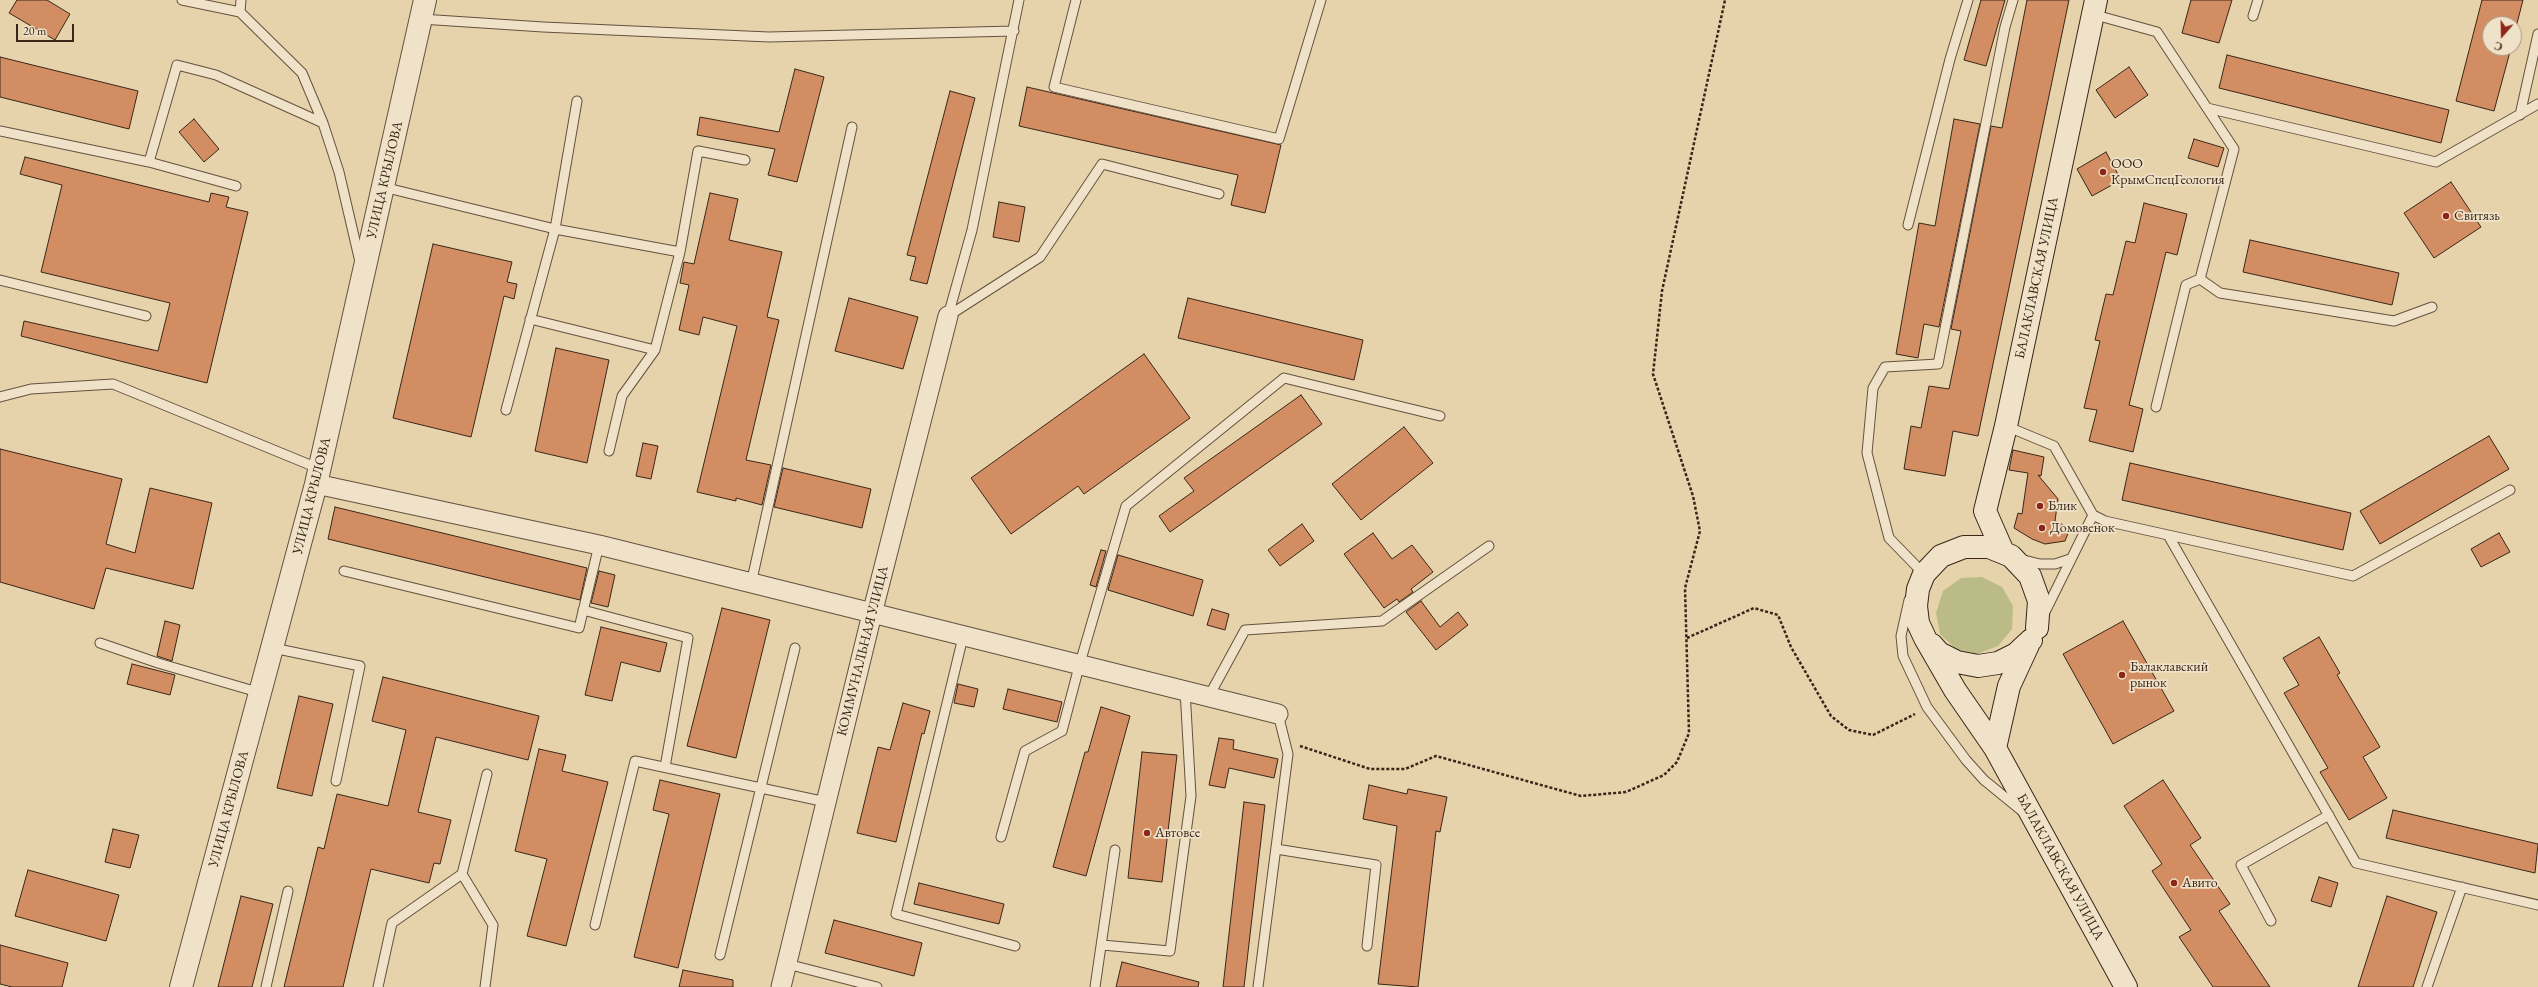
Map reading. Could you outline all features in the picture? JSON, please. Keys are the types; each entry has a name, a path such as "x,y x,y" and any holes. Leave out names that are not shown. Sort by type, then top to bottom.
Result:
{"main road":[{"name":"БАЛАКЛАВСКАЯ УЛИЦА","path":"1964,547 1985,511 2006,426 2094,7"},
{"name":"УЛИЦА КРЫЛОВА","path":"182,987 318,477 423,9"},
{"path":"1985,511 2007,554"},
{"path":"1921,582 1941,556 1964,547 1989,547 2007,554 2021,565 2036,588 2039,608 2034,634 2009,686 1994,748"},
{"name":"БАЛАКЛАВСКАЯ УЛИЦА","path":"1921,582 1916,606 1918,623 1925,638 1955,690 1994,748 2126,987"},
{"path":"1925,638 1939,653 1957,662 1978,666 1998,663 2016,654 2034,634"}],"street":[{"name":"КОММУНАЛЬНАЯ УЛИЦА","path":"781,987 872,614 948,316"},
{"path":"318,477 600,545 963,637 1080,663 1278,714"}],"lane":[{"path":"182,0 240,12 302,73 323,124 339,172 363,277"},
{"path":"240,12 241,0"},
{"path":"948,316 972,230 1014,31 1019,0"},
{"path":"1076,0 1054,87 1279,138 1321,0"},
{"path":"1908,225 1950,59 1968,0"},
{"path":"2013,0 2005,27 1938,364 1885,367 1874,388 1867,453 1889,538 1921,582 1908,601 1901,636 1903,656 1927,707 1966,760 1984,780 2035,823"},
{"path":"2254,16 2258,0"},
{"path":"2094,7 2157,32 2234,149 2200,279"},
{"path":"423,9 543,27 769,37 1014,31"},
{"path":"2520,115 2538,34"},
{"path":"149,162 177,65 216,75 323,124"},
{"path":"506,410 555,229 577,101"},
{"path":"2207,108 2436,162 2538,104"},
{"path":"752,584 852,127"},
{"path":"0,131 149,162 236,186"},
{"path":"609,451 622,396 655,350 680,252 698,151 745,160"},
{"path":"948,316 1040,257 1102,164 1219,194"},
{"path":"383,187 555,229 680,252"},
{"path":"2200,279 2220,293 2394,321 2432,307"},
{"path":"2156,407 2186,285 2200,279"},
{"path":"0,280 146,316"},
{"path":"530,319 655,350"},
{"path":"1001,837 1025,751 1062,731 1080,663 1126,506 1284,378 1440,416"},
{"path":"0,397 31,389 113,384 318,477"},
{"path":"2006,426 2054,446 2093,515 2113,524 2168,534 2352,576 2510,490"},
{"path":"2034,634 2093,515"},
{"path":"2168,534 2356,863 2538,905"},
{"path":"344,571 579,628 600,545"},
{"path":"1210,696 1245,630 1382,621 1489,546"},
{"path":"2007,554 2040,564 2055,564 2070,559"},
{"path":"583,610 688,638 664,767"},
{"path":"963,637 896,914 1015,946"},
{"path":"100,643 158,663 261,692"},
{"path":"273,648 360,666 336,781"},
{"path":"720,955 795,648"},
{"path":"1102,944 1170,951 1191,796 1185,690"},
{"path":"1258,987 1288,754 1278,714"},
{"path":"595,925 635,761 826,802"},
{"path":"378,987 392,923 462,874 486,774"},
{"path":"2271,921 2241,865 2329,815"},
{"path":"1276,849 1376,865 1367,946"},
{"path":"1096,987 1115,850"},
{"path":"462,874 493,925 485,987"},
{"path":"2427,987 2462,887"},
{"path":"266,987 288,891"},
{"path":"787,964 877,987"}],"path":[{"path":"1285,740 1370,769 1405,769 1436,756 1581,796 1626,792 1664,775 1677,762 1689,733 1685,588 1700,531 1693,496 1653,374 1662,291 1725,0"},
{"path":"1687,638 1754,608 1778,615 1791,647 1832,716 1849,730 1873,735 1899,724 1927,707"}],"green space":[{"path":"1982,577 2002,587 2013,606 2012,629 1998,646 1977,654 1956,649 1940,634 1936,613 1943,591 1961,578"}],"building":[{"path":"17,0 47,0 70,14 55,40 9,13"},
{"path":"1981,0 2005,0 1986,66 1964,60"},
{"path":"2027,0 2069,0 1978,436 1953,431 1945,476 1904,469 1911,426 1921,428 1929,386 1949,389 1961,331 1951,329 1991,126 2002,128"},
{"path":"2191,0 2232,0 2219,43 2182,33"},
{"path":"2482,0 2523,0 2519,16 2482,16 2482,56 2509,56 2494,111 2456,101"},
{"path":"2227,55 2449,110 2441,143 2219,88"},
{"path":"0,57 138,91 129,129 0,97"},
{"path":"2129,67 2148,95 2115,118 2096,90"},
{"path":"795,69 824,77 797,182 768,175 775,149 697,135 700,117 779,132"},
{"path":"1027,87 1281,145 1265,213 1231,205 1238,175 1019,126"},
{"path":"950,91 975,98 927,284 910,280 916,257 907,255"},
{"path":"194,119 219,149 204,162 179,132"},
{"path":"1954,119 1980,124 1939,327 1924,324 1918,358 1896,354 1919,223 1935,226"},
{"path":"2194,139 2224,148 2218,167 2188,158"},
{"path":"2106,152 2121,180 2092,196 2077,169"},
{"path":"25,157 209,202 211,193 229,197 226,207 248,212 207,383 21,336 24,321 158,351 170,303 41,272 62,185 20,174"},
{"path":"2451,182 2481,227 2434,258 2404,213"},
{"path":"710,193 738,199 729,240 782,252 767,317 779,320 746,460 771,465 762,505 736,498 736,501 697,492 737,326 703,317 699,335 679,330 689,285 680,283 684,262 694,264"},
{"path":"999,202 1025,207 1019,242 993,237"},
{"path":"2144,203 2187,214 2177,255 2166,252 2129,405 2143,409 2133,452 2089,441 2097,410 2084,408 2100,341 2095,340 2106,294 2113,295 2126,241 2135,243"},
{"path":"2250,240 2399,273 2392,305 2243,272"},
{"path":"433,244 512,262 507,282 517,284 514,299 504,296 471,437 393,418"},
{"path":"849,298 918,317 903,369 835,351"},
{"path":"1188,298 1363,340 1354,380 1178,338"},
{"path":"556,348 609,360 587,463 535,451"},
{"path":"1144,354 1190,418 1084,494 1078,486 1011,534 971,478"},
{"path":"1301,395 1322,424 1170,532 1159,516 1194,491 1184,478"},
{"path":"1404,427 1433,463 1361,520 1332,484"},
{"path":"2489,436 2509,469 2380,544 2360,511"},
{"path":"643,443 658,446 651,479 636,476"},
{"path":"0,449 122,479 106,544 135,553 150,488 212,503 193,589 106,568 94,609 0,582"},
{"path":"2013,450 2044,457 2041,476 2038,475 2058,499 2055,521 2070,528 2065,541 2045,544 2032,539 2014,528 2018,513 2022,514 2028,473 2009,470"},
{"path":"2130,463 2351,513 2343,550 2122,500"},
{"path":"783,468 871,489 862,528 774,507"},
{"path":"335,507 587,568 580,600 328,539"},
{"path":"1302,524 1314,541 1280,566 1268,550"},
{"path":"1373,533 1392,559 1412,545 1433,572 1411,589 1413,592 1399,602 1397,599 1384,608 1344,554"},
{"path":"2499,533 2510,552 2481,567 2471,549"},
{"path":"1101,550 1106,551 1096,587 1090,585"},
{"path":"1118,555 1203,580 1193,616 1108,590"},
{"path":"599,571 615,575 608,607 591,603"},
{"path":"1421,601 1440,627 1458,612 1468,625 1436,650 1406,612"},
{"path":"722,608 770,620 736,758 687,746"},
{"path":"1212,609 1229,614 1225,630 1207,625"},
{"path":"165,621 180,625 172,661 157,656"},
{"name":"Балаклавский рынок","path":"2123,621 2174,711 2113,744 2063,654"},
{"path":"601,627 667,643 660,672 621,662 612,701 585,695"},
{"path":"2319,637 2340,673 2337,675 2380,747 2363,757 2387,798 2349,820 2320,772 2328,768 2284,693 2299,685 2283,658"},
{"path":"132,664 175,675 170,695 127,684"},
{"path":"383,677 539,716 528,760 436,737 418,812 451,820 440,864 434,863 429,883 371,869 343,987 284,987 318,847 324,849 337,794 388,806 406,730 372,721"},
{"path":"958,684 978,689 974,707 954,703"},
{"path":"1008,689 1062,702 1057,722 1003,709"},
{"path":"299,696 333,704 312,796 277,788"},
{"path":"903,703 930,711 924,734 922,733 896,842 857,833 878,747 890,750"},
{"path":"1101,707 1130,716 1086,876 1053,867 1085,752 1088,752"},
{"path":"1219,738 1234,740 1233,749 1278,759 1274,778 1229,768 1225,788 1209,785"},
{"path":"539,749 566,755 562,771 608,782 566,946 527,936 547,859 515,851"},
{"path":"1142,752 1177,755 1162,882 1128,878"},
{"path":"660,780 720,794 678,968 634,957 669,814 653,810"},
{"path":"2163,780 2201,838 2190,845 2230,904 2219,911 2270,987 2213,987 2179,937 2191,930 2152,871 2162,864 2124,806"},
{"path":"1369,785 1407,794 1408,789 1447,797 1440,832 1436,831 1418,987 1378,984 1397,826 1363,819"},
{"path":"1244,802 1265,805 1244,987 1223,987"},
{"path":"2393,810 2538,844 2535,873 2386,838"},
{"path":"113,829 139,835 130,868 105,862"},
{"path":"28,870 119,895 106,941 15,916"},
{"path":"2319,877 2338,883 2331,907 2311,901"},
{"path":"919,883 1004,904 999,924 914,904"},
{"path":"241,896 273,904 252,987 218,987"},
{"path":"2387,896 2437,912 2413,987 2358,987"},
{"path":"834,920 922,943 914,976 825,953"},
{"path":"0,945 68,963 62,987 12,987 0,984"},
{"path":"1122,962 1199,982 1198,987 1116,987"},
{"path":"683,970 733,980 733,987 679,987"}],"place":[{"name":"ООО КрымСпецГеология","path":"2103,172"},
{"name":"Свитязь","path":"2446,216"},
{"name":"Блик","path":"2040,506"},
{"name":"Домовенок","path":"2042,528"},
{"name":"Балаклавский рынок","path":"2122,675"},
{"name":"Автовсе","path":"1147,833"},
{"name":"Авито","path":"2174,883"}]}
